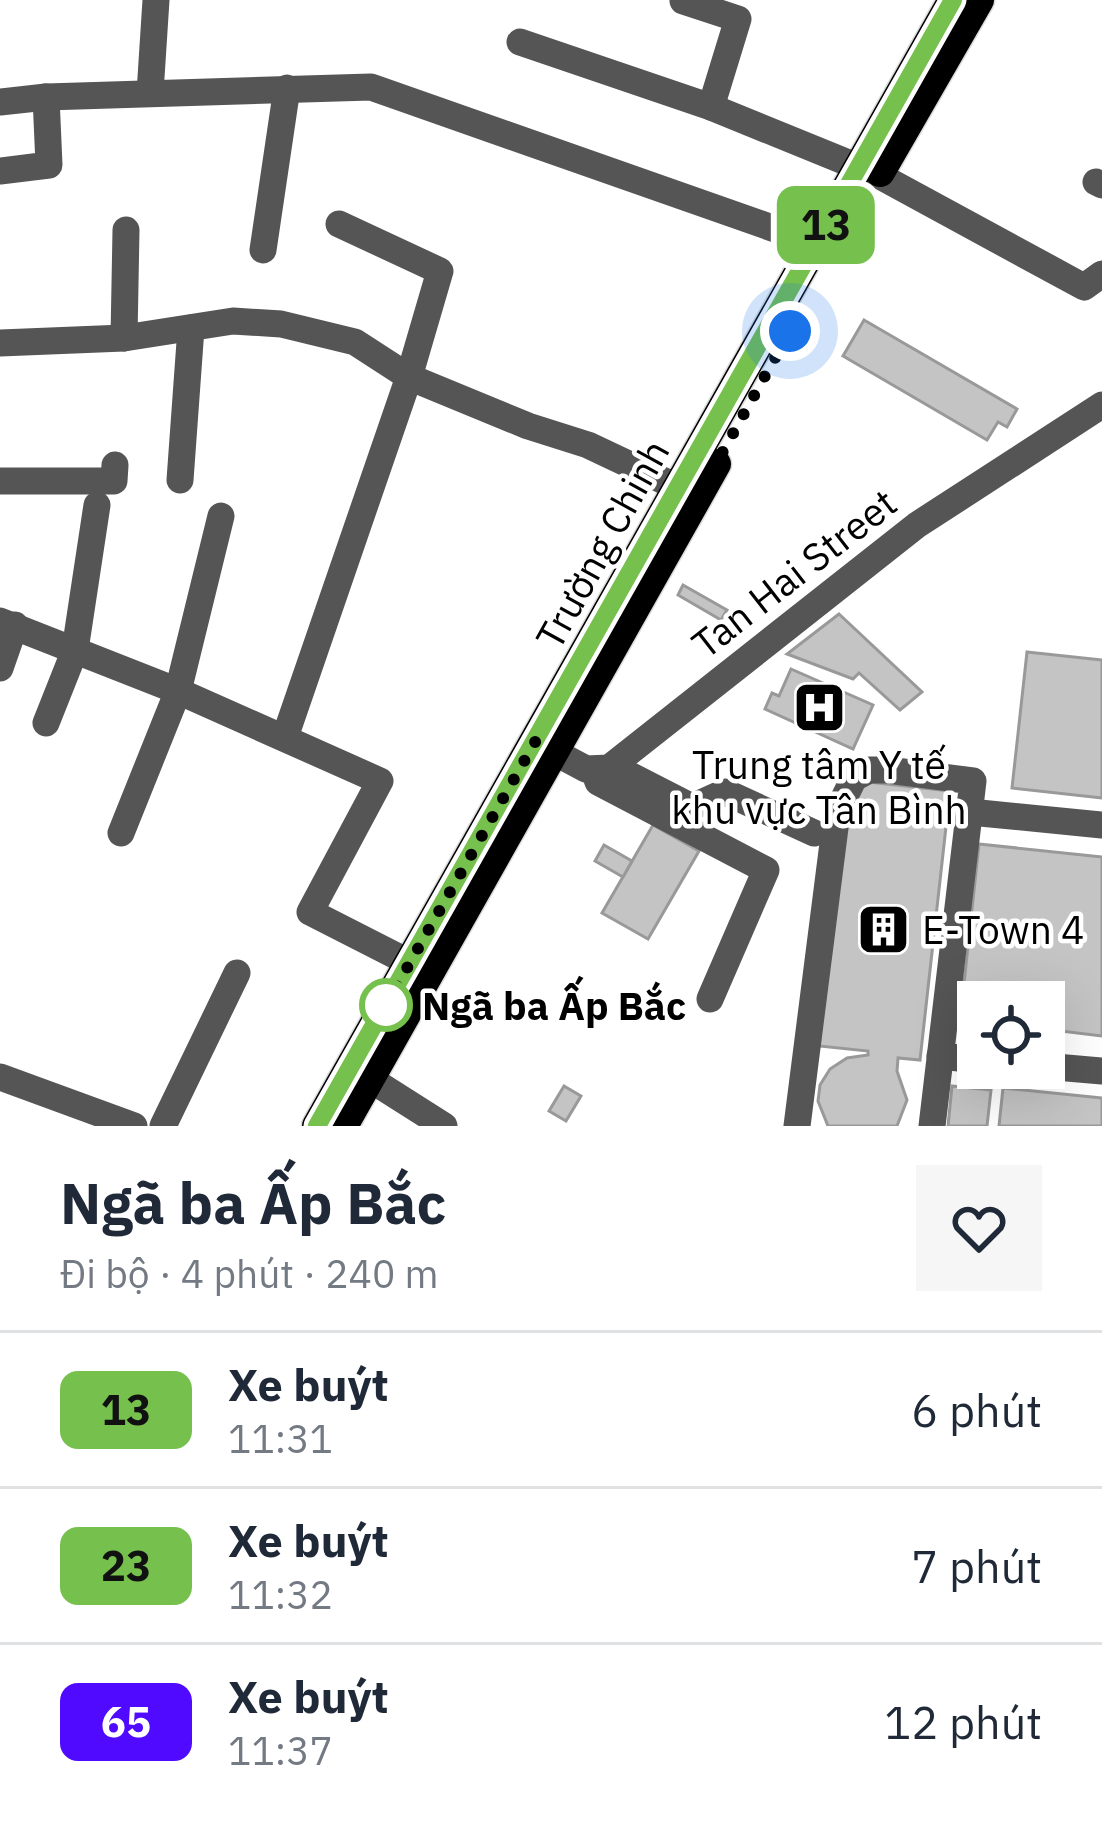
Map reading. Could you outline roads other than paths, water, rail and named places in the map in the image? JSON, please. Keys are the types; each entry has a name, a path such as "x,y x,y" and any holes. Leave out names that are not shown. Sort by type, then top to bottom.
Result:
{"main road":[{"name":"Trường Chinh","path":"317,1126 360,1074 545,747 868,171 953,0"},
{"name":"Trường Chinh","path":"868,171 979,0"},
{"name":"Trường Chinh","path":"344,1126 360,1074 410,963 545,747 679,488 826,247"}],"street":[{"path":"150,93 156,0"},
{"path":"683,2 738,19 710,107"},
{"path":"520,42 710,107 868,171 1084,287 1102,274"},
{"path":"263,250 287,88"},
{"path":"0,102 287,88 382,90 826,247"},
{"path":"0,171 49,165 46,97"},
{"path":"285,737 409,376 440,271 339,224"},
{"path":"124,338 126,230"},
{"path":"0,343 124,338 250,320 339,336 409,376 588,445 679,488"},
{"path":"180,480 191,328"},
{"name":"Tan Hai Street","path":"603,768 917,525 1102,405"},
{"path":"0,481 114,481 116,466"},
{"path":"46,723 75,650 97,505"},
{"path":"121,833 178,691 221,516"},
{"path":"0,668 8,623 178,691 380,781 310,912 410,963"},
{"path":"545,747 692,807 725,792 814,833"},
{"path":"603,768 598,782 766,870 710,999"},
{"path":"797,1126 832,836 844,793 854,778 869,770 973,781 932,1126"},
{"path":"970,812 1102,825"},
{"path":"163,1126 237,973"},
{"path":"940,1056 957,1058"},
{"path":"1065,1068 1102,1071"},
{"path":"360,1074 444,1126"},
{"path":"0,1077 134,1126"}],"place":[{"name":"Trung tâm Y tế khu vực Tân Bình","path":"819,707"},
{"name":"E-Town 4","path":"883,929"},
{"name":"Ngã ba Ấp Bắc","path":"386,1005"}]}
